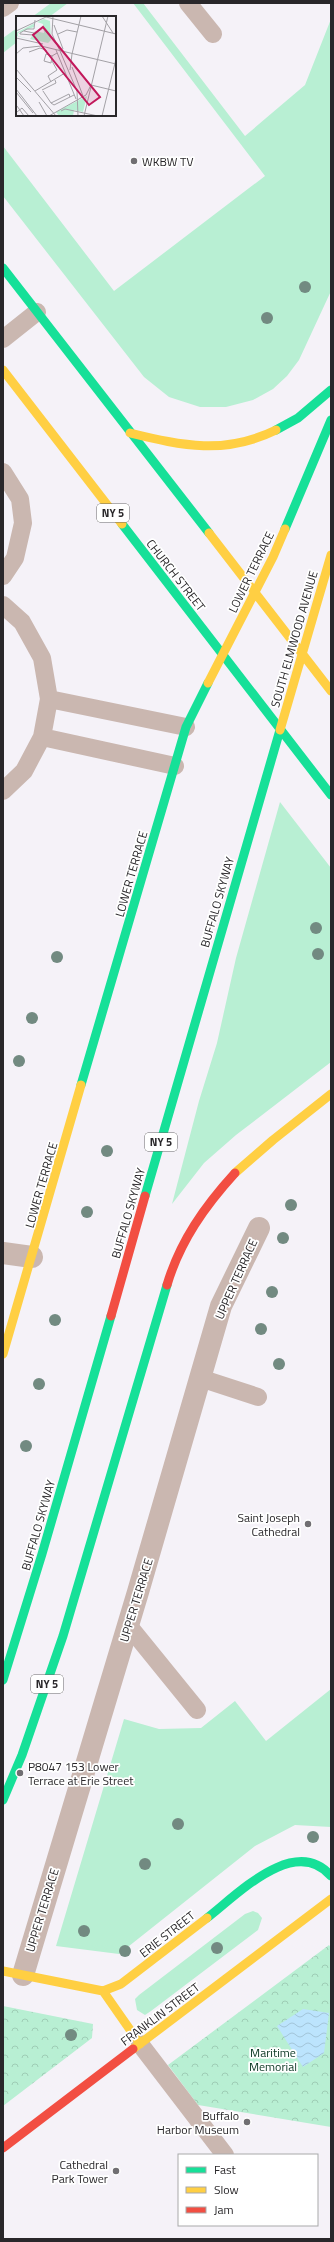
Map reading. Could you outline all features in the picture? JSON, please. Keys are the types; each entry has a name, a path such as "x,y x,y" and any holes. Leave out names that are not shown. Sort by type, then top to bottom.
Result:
{"main road":[{"path":"3,268 331,691"},
{"name":"CHURCH STREET","path":"3,370 331,795"},
{"path":"130,433 181,445 232,446 246,443 285,427 314,406 331,390"},
{"name":"LOWER TERRACE","path":"3,1354 186,727 255,594 331,420"},
{"name":"SOUTH ELMWOOD AVENUE","path":"280,730 331,555"},
{"name":"BUFFALO SKYWAY","path":"3,1680 42,1554 280,730"},
{"name":"NY 5","path":"3,1800 34,1720 63,1636 172,1269 190,1230 212,1199 236,1171 331,1094"},
{"name":"ERIE STREET","path":"103,1991 122,1984 269,1870 300,1860 326,1869 331,1876"},
{"name":"FRANKLIN STREET","path":"3,2148 331,1899"},
{"path":"13,1973 103,1991 140,2044"}],"street":[{"name":"UPPER TERRACE","path":"13,1973 128,1625 221,1306 258,1228"},
{"path":"3,1253 32,1257"}],"lane":[{"path":"3,8 10,3"},
{"path":"188,3 213,34"},
{"path":"3,339 37,312"},
{"path":"3,472 20,499 24,523 15,558 3,576"},
{"path":"3,605 22,622 42,658 49,700 42,737 24,771 3,791"},
{"path":"49,700 186,727"},
{"path":"42,737 175,766"},
{"path":"200,1378 258,1397"},
{"path":"128,1625 197,1710"},
{"path":"140,2044 224,2154"}],"green space":[{"path":"51,3 68,3 50,16 33,16"},
{"path":"133,3 143,3 245,136 305,85 331,19 331,291 299,360 287,376 273,389 253,400 226,407 200,407 169,397 144,377 3,196 3,146 114,291 265,176"},
{"path":"16,29 16,43 3,53 3,38"},
{"path":"280,802 331,868 331,1062 236,1135 204,1163 172,1204 199,1101 217,1043 236,958"},
{"path":"331,1689 331,1827 295,1825 255,1846 119,1954 56,1946 124,1719 159,1729 201,1728 235,1701 266,1741"},
{"path":"253,1911 258,1913 262,1918 258,1930 145,2015 137,2010 135,1999 139,1995 245,1914"},
{"name":"Maritime Memorial","path":"329,1945 331,1948 331,2127 198,2105 168,2065"},
{"path":"3,2006 93,2024 92,2038 3,2106"}],"water":[{"path":"303,2009 329,2013 324,2053 303,2067 277,2026"}],"traffic: fast":[{"path":"3,268 209,533"},
{"path":"276,430 298,418 331,390"},
{"path":"285,529 331,420"},
{"path":"122,524 331,795"},
{"path":"81,1085 186,727 208,683"},
{"path":"145,1196 280,730"},
{"path":"3,1800 22,1755 63,1636 167,1285"},
{"path":"3,1680 42,1554 111,1316"},
{"path":"207,1918 250,1884 267,1873 284,1865 301,1862 317,1865 331,1876"}],"traffic: slow":[{"path":"3,370 122,524"},
{"path":"130,433 168,442 204,446 239,443 257,438 276,430"},
{"path":"208,683 273,557 285,529"},
{"path":"209,533 331,691"},
{"path":"280,730 331,555"},
{"path":"3,1354 81,1085"},
{"path":"235,1173 273,1140 331,1094"},
{"path":"133,2049 331,1899"},
{"path":"3,1971 103,1991 121,1984 207,1918"},
{"path":"103,1991 140,2044"}],"traffic: jam":[{"path":"167,1285 172,1269 186,1239 204,1211 235,1173"},
{"path":"111,1316 145,1196"},
{"path":"3,2148 133,2049"}],"place":[{"name":"WKBW TV","path":"134,161"},
{"name":"Saint Joseph Cathedral","path":"308,1524"},
{"name":"P8047 153 Lower Terrace at Erie Street","path":"20,1773"},
{"name":"Buffalo Harbor Museum","path":"247,2122"},
{"name":"Cathedral Park Tower","path":"116,2171"}]}
